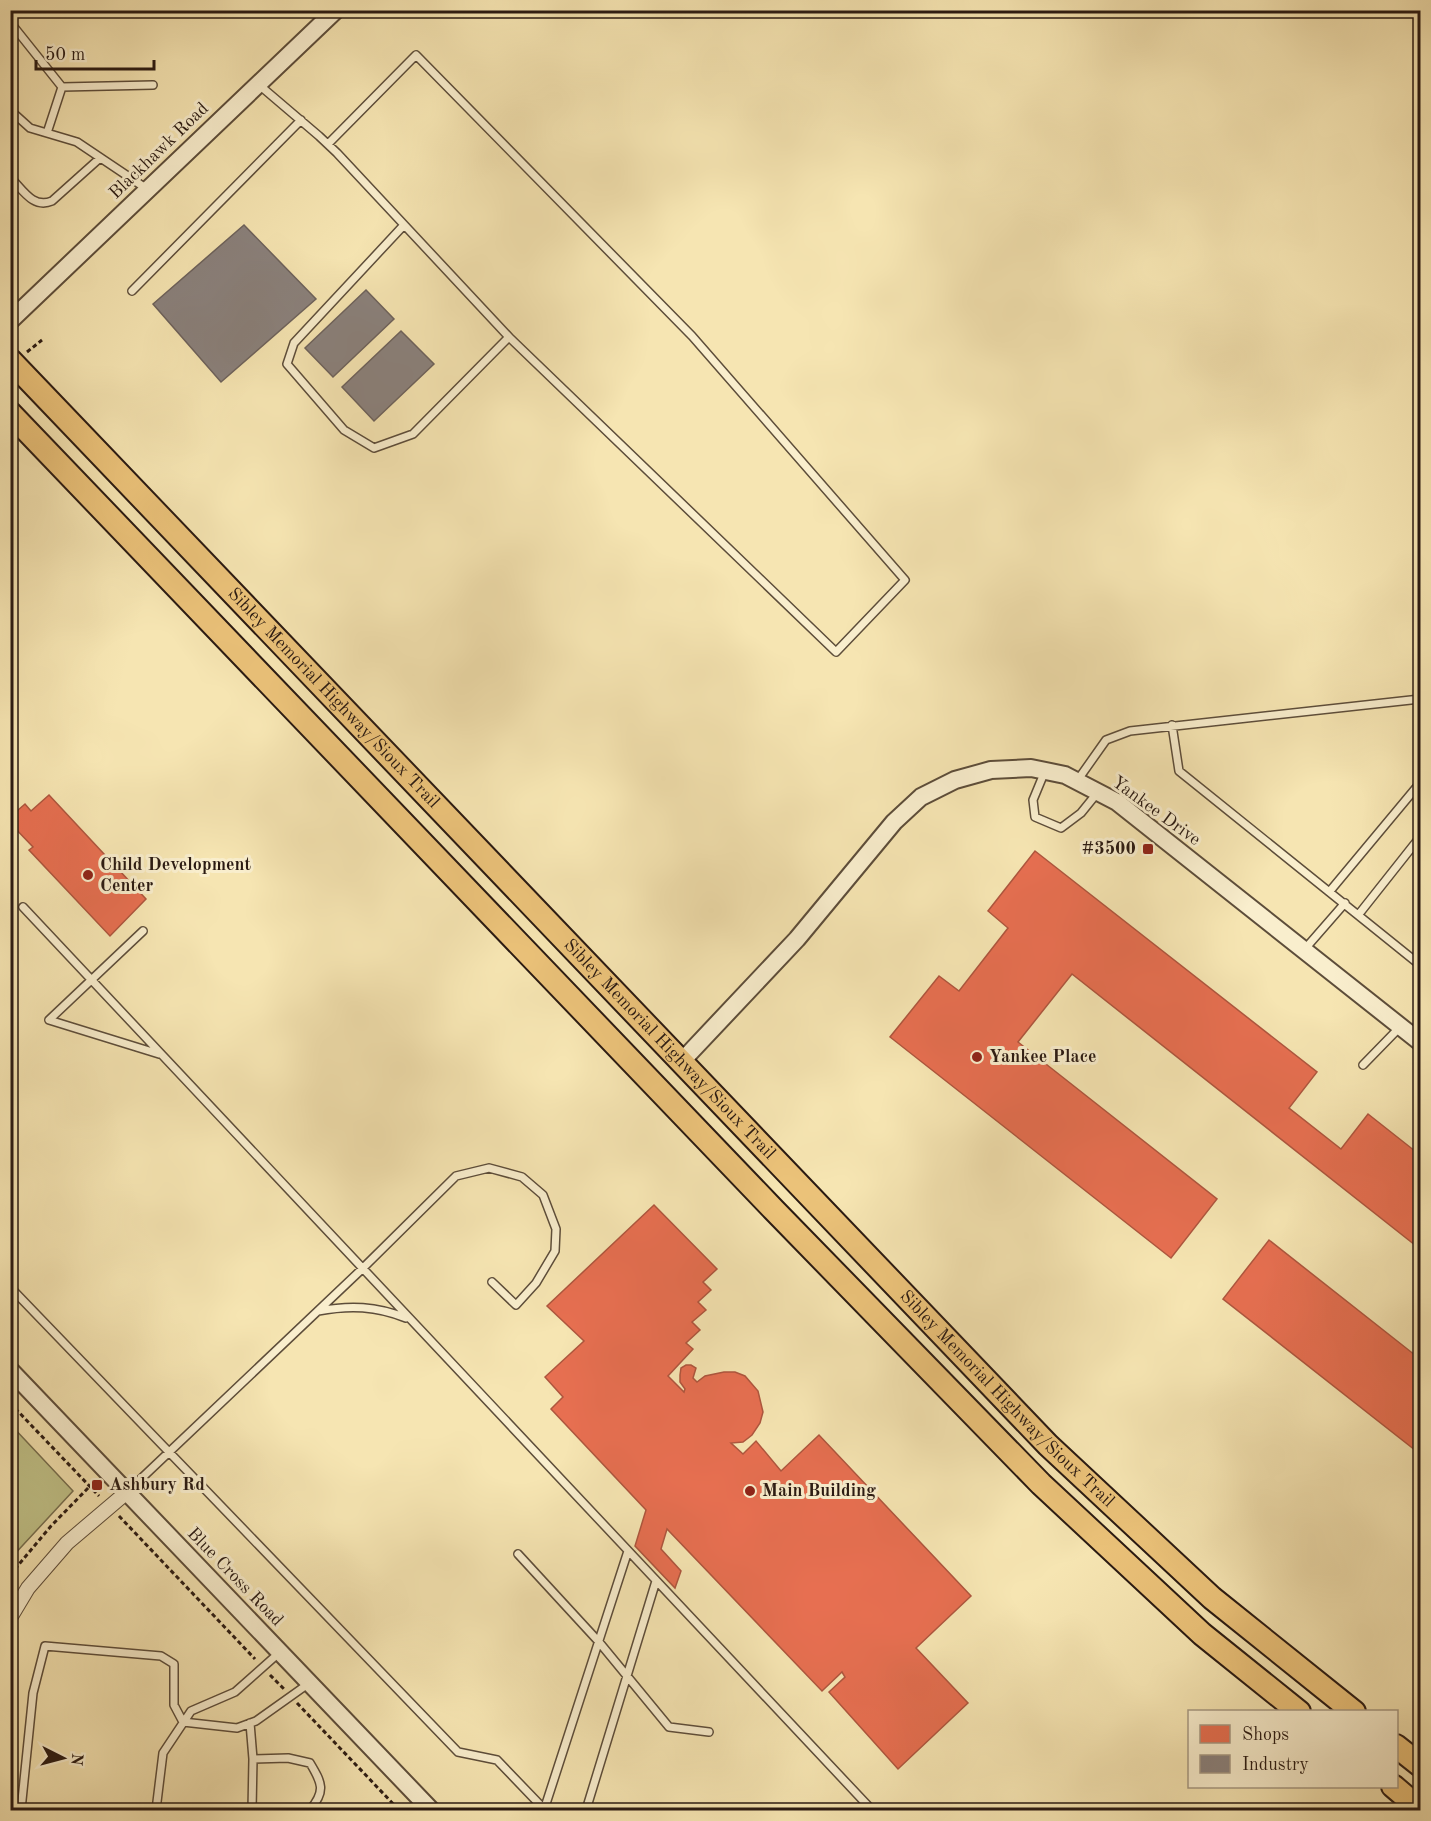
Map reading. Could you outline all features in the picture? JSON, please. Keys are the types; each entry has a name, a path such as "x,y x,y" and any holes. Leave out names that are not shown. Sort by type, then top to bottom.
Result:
{"highway":[{"name":"Sibley Memorial Highway/Sioux Trail","path":"10,360 1048,1445 1212,1598 1352,1710"},
{"name":"Sibley Memorial Highway/Sioux Trail","path":"10,413 765,1201 1041,1484 1202,1634 1297,1710"},
{"path":"1398,1748 1420,1765"},
{"path":"1395,1788 1416,1807"}],"street":[{"name":"Blackhawk Road","path":"10,321 336,10"},
{"name":"Yankee Drive","path":"682,1061 797,939 894,822 921,797 955,780 991,770 1031,768 1065,775 1117,802 1420,1042"},
{"name":"Blue Cross Road","path":"10,1370 431,1810"},
{"path":"10,1618 28,1588 68,1544 127,1492"}],"lane":[{"path":"10,22 62,87"},
{"path":"258,84 328,144 510,338 836,652 905,580 692,336 416,55 328,144"},
{"path":"62,87 153,85"},
{"path":"47,133 62,87"},
{"path":"10,110 30,128 77,142 147,189"},
{"path":"132,291 301,120"},
{"path":"10,177 35,202 44,204 52,201 100,158"},
{"path":"404,225 294,343 287,364 344,430 374,448 413,434 510,338"},
{"path":"1077,781 1106,740 1130,731 1420,699"},
{"path":"1172,725 1179,771 1420,964"},
{"path":"1045,771 1033,800 1035,817 1061,828 1081,813 1098,792"},
{"path":"1330,891 1420,783"},
{"path":"1359,914 1420,837"},
{"path":"1304,950 1345,903"},
{"path":"23,907 872,1810"},
{"path":"143,932 49,1020 161,1055"},
{"path":"1363,1065 1401,1026"},
{"path":"127,1492 363,1269 456,1176 489,1168 522,1177 543,1195 555,1229 555,1251 536,1283 516,1305 492,1282"},
{"path":"13,1289 458,1752 497,1760 545,1810 628,1551"},
{"path":"318,1311 343,1306 369,1307 410,1319"},
{"path":"518,1554 599,1642 669,1727 709,1732"},
{"path":"586,1810 656,1581"},
{"path":"21,1810 33,1693 45,1646 161,1656 174,1664 174,1705 183,1722"},
{"path":"156,1810 163,1754 191,1711 235,1692 280,1652"},
{"path":"183,1722 237,1728 256,1721 310,1683"},
{"path":"249,1723 253,1759 252,1810"},
{"path":"253,1759 288,1758 310,1763 321,1782 318,1801 310,1810"}],"path":[{"path":"10,1403 399,1810"},
{"path":"10,1575 51,1526 90,1486"}],"green space":[{"path":"11,1425 73,1491 10,1558"}],"building: Shops":[{"name":"Child Development Center","path":"49,795 146,899 110,936 29,850 33,847 10,823 10,817 25,804 31,811"},
{"name":"Yankee Place","path":"1035,851 1317,1072 1289,1108 1341,1149 1368,1114 1420,1155 1420,1249 1072,974 1018,1042 1217,1199 1171,1258 890,1037 939,976 959,991 1008,928 988,911"},
{"name":"Main Building","path":"654,1205 717,1269 703,1282 711,1290 698,1302 706,1310 692,1322 700,1330 686,1343 693,1349 668,1376 684,1392 680,1375 681,1368 686,1365 696,1368 693,1378 697,1382 705,1376 724,1372 735,1372 745,1376 758,1391 763,1412 760,1423 752,1435 743,1442 731,1443 743,1454 756,1441 781,1471 819,1435 971,1596 916,1648 968,1703 898,1769 829,1692 845,1677 842,1672 822,1691 667,1529 661,1549 681,1571 675,1588 635,1546 646,1510 551,1409 563,1397 545,1377 584,1341 547,1306"},
{"path":"1269,1240 1420,1359 1420,1454 1223,1299"}],"building: Industry":[{"path":"244,225 316,299 221,382 153,304"},
{"path":"366,290 394,319 333,377 305,348"},
{"path":"401,331 434,364 374,421 342,387"}],"place":[{"name":"#3500","path":"1148,849"},
{"name":"Child Development Center","path":"88,875"},
{"name":"Yankee Place","path":"977,1057"},
{"name":"Ashbury Rd","path":"97,1485"},
{"name":"Main Building","path":"750,1491"}]}
